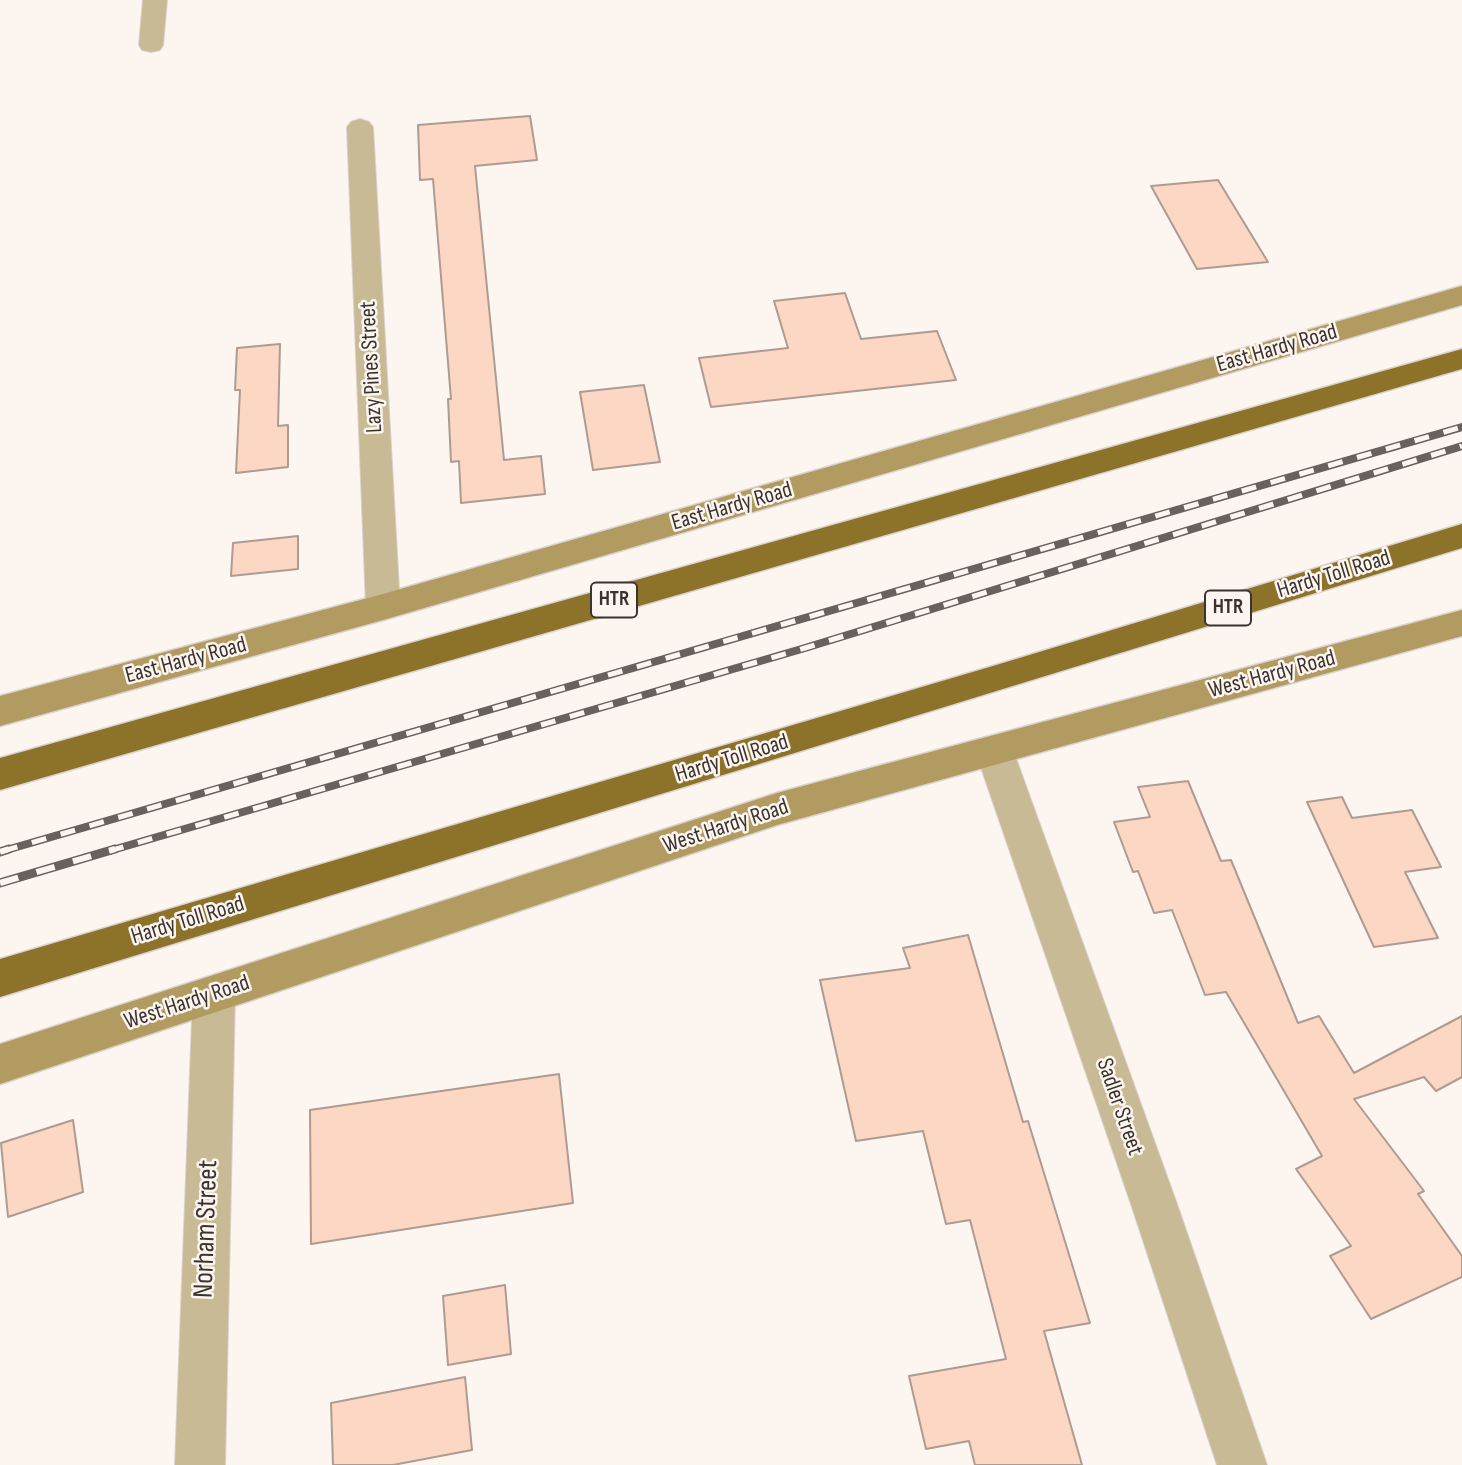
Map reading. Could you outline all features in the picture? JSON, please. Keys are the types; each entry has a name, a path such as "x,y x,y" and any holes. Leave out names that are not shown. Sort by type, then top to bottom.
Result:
{"highway":[{"name":"HTR","path":"0,774 1453,360"},
{"name":"Hardy Toll Road","path":"0,978 993,680 1462,536"},
{"path":"993,680 1462,558"}],"main road":[{"name":"East Hardy Road","path":"0,711 383,607 1462,295"},
{"name":"West Hardy Road","path":"0,1064 777,809 1462,623"}],"street":[{"path":"151,45 155,0"},
{"name":"Lazy Pines Street","path":"360,127 383,607"},
{"name":"Sadler Street","path":"994,750 1154,1204 1242,1465"},
{"name":"Norham Street","path":"200,1465 214,994"}],"building":[{"path":"530,116 537,160 475,166 504,460 541,456 545,494 461,503 459,461 451,462 448,399 451,399 433,179 420,180 418,125"},
{"path":"1218,180 1268,262 1197,269 1151,186"},
{"path":"845,293 861,339 937,331 956,380 711,407 699,358 788,348 774,301"},
{"path":"280,344 278,426 288,425 288,467 236,473 240,390 235,390 237,348"},
{"path":"644,385 660,462 593,470 580,392"},
{"path":"298,536 298,569 231,576 233,543"},
{"path":"1188,781 1221,861 1231,860 1298,1023 1319,1016 1354,1073 1462,1016 1462,1077 1436,1091 1424,1077 1354,1099 1424,1191 1418,1194 1462,1256 1462,1277 1371,1319 1330,1256 1351,1246 1296,1169 1322,1156 1226,992 1205,995 1172,910 1154,913 1138,871 1133,872 1114,822 1150,817 1138,787"},
{"path":"1342,797 1352,818 1412,810 1441,867 1405,872 1438,938 1374,947 1307,802"},
{"path":"968,935 1023,1122 1028,1121 1090,1323 1044,1331 1082,1465 975,1465 969,1441 926,1449 909,1376 1006,1359 970,1220 946,1224 923,1131 856,1141 820,980 910,968 903,948"},
{"path":"559,1074 573,1203 311,1244 310,1110"},
{"path":"73,1120 83,1192 8,1217 1,1143"},
{"path":"505,1285 511,1354 448,1365 443,1296"},
{"path":"465,1377 472,1450 393,1465 333,1465 331,1403"}],"railway":[{"path":"3,851 1462,427"},
{"path":"109,851 805,648 1462,446"},
{"path":"3,851 9,849"},
{"path":"0,883 115,849"}]}
